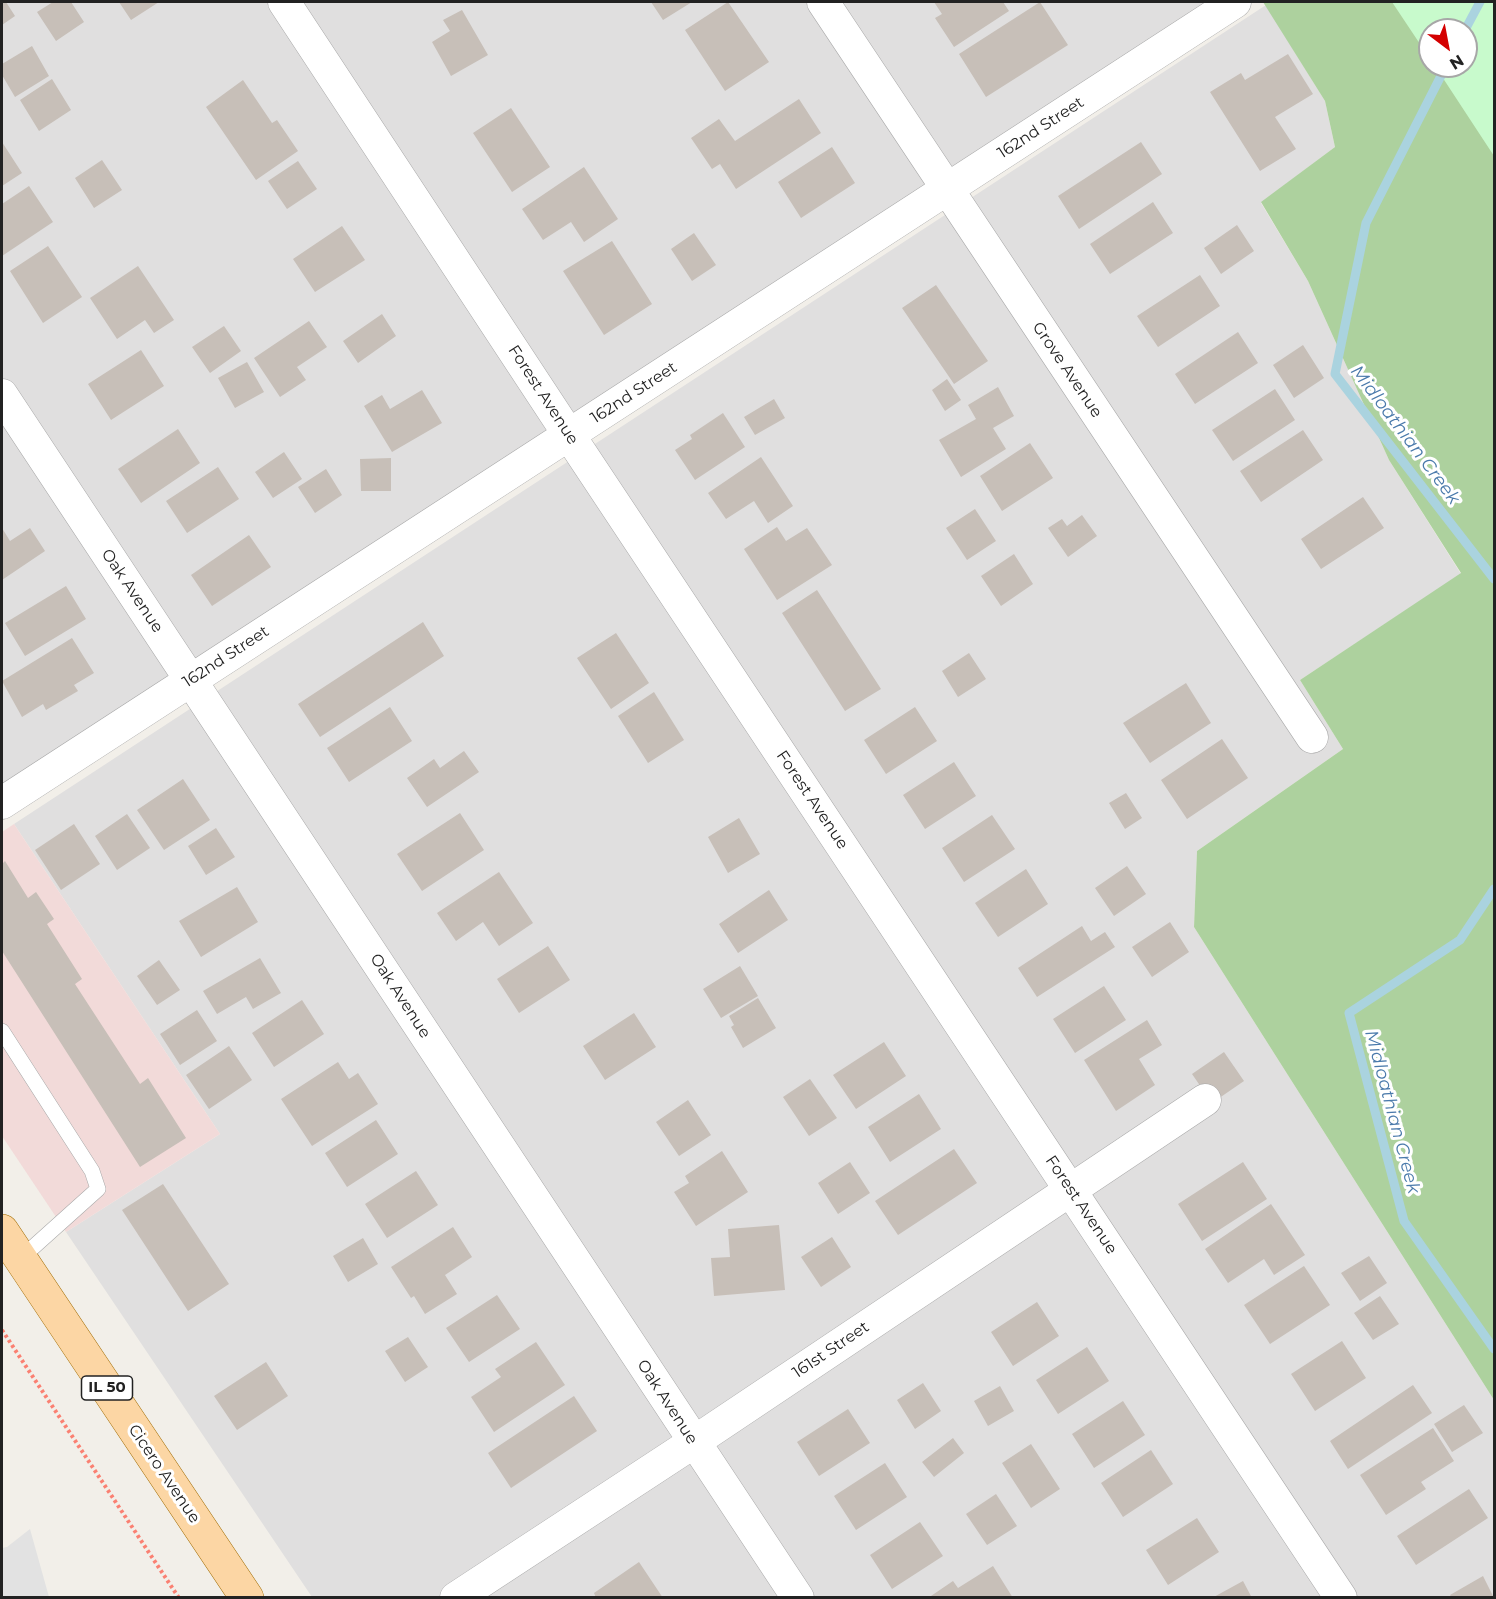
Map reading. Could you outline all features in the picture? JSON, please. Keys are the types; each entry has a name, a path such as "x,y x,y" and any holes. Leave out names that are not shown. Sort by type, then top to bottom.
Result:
{"main road":[{"name":"Cicero Avenue","path":"2,1231 247,1598"}],"street":[{"name":"Forest Avenue","path":"284,2 1341,1598"},
{"name":"Grove Avenue","path":"823,2 1312,737"},
{"name":"162nd Street","path":"2,803 1235,2"},
{"name":"Oak Avenue","path":"2,395 798,1598"},
{"name":"161st Street","path":"456,1598 1205,1100"}],"lane":[{"path":"2,1031 6,1049 92,1171 98,1189 20,1259"}],"path":[{"path":"2,1330 179,1598"}],"shaded area":[{"path":"2,2 1218,2 2,794"},
{"path":"1266,5 1325,101 1335,147 1261,203 1308,281 1389,460 1461,574 1300,680 1343,749 1197,851 1194,927 1494,1400 1494,1597 312,1597 66,1232 220,1134 14,824"},
{"path":"14,824 220,1134 66,1232 2,1136 2,832"},
{"path":"30,1529 49,1597 2,1597 2,1548 7,1547"}],"green space":[{"path":"1263,2 1494,2 1494,1400 1194,927 1197,851 1343,749 1300,680 1461,573 1389,460 1308,281 1261,202 1335,147 1325,101"},
{"path":"1392,2 1494,2 1494,156 1443,78 1478,78 1478,18 1418,18 1418,41"}],"building":[{"path":"2,2 6,2 15,16 2,25"},
{"path":"53,2 71,2 84,22 56,41 37,12"},
{"path":"119,2 159,2 131,20"},
{"path":"651,2 692,2 663,20"},
{"path":"728,2 769,62 725,91 685,30"},
{"path":"934,2 1003,2 1009,11 954,47 935,18 942,14"},
{"path":"1040,2 1068,45 986,97 959,54"},
{"path":"462,10 488,55 451,76 432,42 450,31 443,20"},
{"path":"32,46 49,76 15,97 2,75 2,64"},
{"path":"1288,54 1313,94 1275,117 1296,149 1260,171 1210,92 1241,73 1245,80"},
{"path":"52,79 71,110 39,131 20,100"},
{"path":"243,80 272,123 277,120 298,151 256,180 206,107"},
{"path":"799,99 821,133 736,189 720,164 712,169 691,138 719,119 735,141"},
{"path":"511,108 550,167 512,192 473,133"},
{"path":"2,142 22,173 2,186"},
{"path":"1141,142 1162,174 1079,229 1058,196"},
{"path":"832,147 855,183 801,218 778,182"},
{"path":"102,160 122,190 94,208 75,178"},
{"path":"298,161 317,189 287,209 268,181"},
{"path":"584,167 618,219 584,242 571,222 543,240 522,209"},
{"path":"29,186 53,222 2,256 2,204"},
{"path":"1153,202 1173,233 1110,274 1090,244"},
{"path":"1237,225 1254,251 1221,274 1204,248"},
{"path":"342,226 365,260 315,292 293,259"},
{"path":"694,233 716,265 692,281 671,249"},
{"path":"612,241 652,304 604,335 563,271"},
{"path":"48,246 82,297 43,323 10,271"},
{"path":"138,266 174,320 154,333 145,320 117,339 90,298"},
{"path":"1200,275 1220,306 1158,347 1137,316"},
{"path":"936,285 988,361 954,384 902,308"},
{"path":"382,314 396,336 358,363 343,341"},
{"path":"309,321 327,347 297,367 306,380 280,397 254,358"},
{"path":"224,326 241,351 210,373 192,347"},
{"path":"1238,332 1258,363 1195,404 1175,374"},
{"path":"1303,345 1324,378 1294,398 1273,365"},
{"path":"141,350 164,386 111,420 88,384"},
{"path":"247,362 264,392 235,408 218,378"},
{"path":"947,379 961,400 945,411 932,390"},
{"path":"998,387 1014,416 993,428 1006,449 961,477 939,440 976,419 968,405"},
{"path":"1275,389 1295,420 1233,461 1212,430"},
{"path":"422,390 442,423 392,452 364,406 382,395 390,409"},
{"path":"774,399 785,418 755,435 744,417"},
{"path":"723,413 745,447 695,480 675,450 692,439 690,435"},
{"path":"178,429 200,463 141,503 118,469"},
{"path":"1303,430 1323,460 1261,502 1240,471"},
{"path":"1030,443 1053,478 1002,511 980,476"},
{"path":"284,452 302,479 273,498 255,472"},
{"path":"761,457 793,506 768,523 754,501 726,519 708,493"},
{"path":"391,458 391,491 361,491 360,459"},
{"path":"218,467 239,499 187,533 166,501"},
{"path":"326,469 342,495 315,513 298,487"},
{"path":"1363,497 1384,528 1321,569 1301,539"},
{"path":"975,509 996,541 967,560 946,528"},
{"path":"1082,515 1097,536 1068,557 1048,528 1062,519 1067,526"},
{"path":"777,527 786,541 807,528 832,565 777,600 744,549"},
{"path":"2,528 10,541 30,528 45,551 2,580"},
{"path":"249,535 271,567 212,606 191,575"},
{"path":"1014,554 1033,584 1001,606 981,576"},
{"path":"66,586 86,619 25,656 5,623"},
{"path":"817,590 881,689 845,711 782,613"},
{"path":"423,622 444,656 320,737 298,704"},
{"path":"616,633 649,683 611,709 577,658"},
{"path":"72,638 94,673 74,685 78,691 46,710 43,704 22,717 2,681"},
{"path":"969,653 986,679 958,697 942,671"},
{"path":"1186,683 1211,723 1150,763 1123,723"},
{"path":"654,692 684,740 648,763 618,716"},
{"path":"390,707 412,741 349,782 327,748"},
{"path":"915,707 937,741 886,774 864,740"},
{"path":"1222,739 1248,778 1187,819 1161,780"},
{"path":"464,751 479,772 427,807 407,778 434,759 440,768"},
{"path":"954,762 976,796 925,829 903,795"},
{"path":"183,779 210,820 164,850 137,810"},
{"path":"1126,793 1142,818 1125,829 1109,803"},
{"path":"460,813 484,850 422,891 397,854"},
{"path":"127,814 150,848 117,870 95,836"},
{"path":"992,815 1015,849 964,882 942,848"},
{"path":"739,818 760,854 728,873 708,837"},
{"path":"74,824 100,864 61,890 35,850"},
{"path":"216,828 235,857 206,875 188,846"},
{"path":"5,861 28,898 36,892 54,919 47,924 82,979 75,984 140,1084 148,1078 186,1138 140,1167 2,951 2,864"},
{"path":"1127,866 1146,894 1114,916 1095,888"},
{"path":"1026,869 1048,904 998,937 975,903"},
{"path":"499,872 533,923 499,946 483,922 456,941 437,913"},
{"path":"237,887 258,922 201,957 179,921"},
{"path":"769,890 788,920 738,953 719,924"},
{"path":"1170,922 1189,952 1152,977 1132,947"},
{"path":"1082,926 1091,941 1105,932 1115,947 1037,997 1018,968"},
{"path":"548,946 570,980 519,1013 497,979"},
{"path":"260,958 281,993 253,1009 246,997 217,1014 203,991"},
{"path":"159,960 180,990 157,1005 137,976"},
{"path":"740,966 758,996 721,1018 703,989"},
{"path":"1104,986 1126,1020 1075,1053 1053,1019"},
{"path":"758,998 776,1028 743,1048 731,1027 734,1025 729,1016"},
{"path":"302,1000 324,1034 274,1067 252,1033"},
{"path":"197,1010 217,1041 180,1065 160,1034"},
{"path":"634,1013 656,1047 605,1080 583,1046"},
{"path":"1147,1020 1162,1045 1139,1059 1155,1085 1116,1111 1084,1060"},
{"path":"884,1042 906,1076 856,1109 833,1075"},
{"path":"229,1046 252,1080 209,1109 186,1075"},
{"path":"1224,1052 1244,1081 1212,1103 1192,1074"},
{"path":"338,1062 349,1079 358,1073 378,1104 312,1146 281,1099"},
{"path":"810,1079 837,1118 809,1136 783,1097"},
{"path":"919,1094 941,1129 890,1162 868,1127"},
{"path":"688,1100 711,1135 679,1156 656,1122"},
{"path":"376,1120 398,1154 347,1187 325,1153"},
{"path":"954,1149 977,1183 898,1235 875,1201"},
{"path":"722,1151 748,1192 696,1226 674,1192 689,1183 685,1176"},
{"path":"850,1162 870,1193 838,1214 818,1183"},
{"path":"1243,1162 1267,1199 1202,1241 1178,1204"},
{"path":"416,1171 438,1205 387,1238 365,1204"},
{"path":"163,1184 229,1284 188,1311 122,1210"},
{"path":"1271,1204 1305,1255 1274,1275 1264,1259 1228,1283 1205,1249"},
{"path":"779,1225 785,1290 714,1296 711,1258 730,1257 728,1229"},
{"path":"453,1227 472,1257 445,1275 457,1294 425,1314 414,1296 411,1298 391,1267"},
{"path":"832,1237 851,1267 821,1287 801,1257"},
{"path":"363,1238 378,1264 348,1282 333,1256"},
{"path":"1369,1256 1387,1283 1360,1301 1341,1273"},
{"path":"1304,1266 1330,1305 1270,1344 1244,1305"},
{"path":"497,1295 520,1329 469,1362 446,1328"},
{"path":"1380,1296 1399,1324 1373,1340 1354,1313"},
{"path":"1037,1302 1059,1336 1013,1366 991,1332"},
{"path":"408,1337 428,1367 405,1382 385,1351"},
{"path":"1342,1341 1366,1378 1315,1411 1291,1374"},
{"path":"536,1342 565,1385 494,1432 471,1397 501,1377 495,1369"},
{"path":"1087,1347 1109,1381 1058,1414 1036,1380"},
{"path":"266,1362 288,1396 237,1430 214,1396"},
{"path":"923,1383 941,1411 915,1429 897,1400"},
{"path":"1413,1385 1432,1413 1348,1469 1330,1441"},
{"path":"1000,1386 1014,1411 988,1426 974,1401"},
{"path":"574,1396 597,1431 511,1488 488,1453"},
{"path":"1123,1401 1145,1435 1094,1468 1072,1434"},
{"path":"1464,1405 1483,1433 1452,1452 1434,1424"},
{"path":"848,1409 870,1443 819,1476 797,1442"},
{"path":"1433,1428 1454,1461 1421,1482 1426,1489 1386,1515 1360,1475"},
{"path":"953,1438 964,1453 934,1477 922,1462"},
{"path":"1031,1444 1060,1489 1031,1508 1002,1463"},
{"path":"1151,1450 1173,1484 1123,1517 1101,1483"},
{"path":"885,1463 907,1497 856,1530 834,1496"},
{"path":"1469,1489 1488,1518 1416,1565 1397,1536"},
{"path":"996,1494 1017,1526 987,1545 966,1514"},
{"path":"1197,1518 1219,1552 1168,1585 1146,1550"},
{"path":"920,1522 943,1556 892,1589 870,1555"},
{"path":"639,1562 663,1598 596,1598 594,1593"},
{"path":"993,1566 1013,1598 928,1598 953,1581 958,1588"},
{"path":"1483,1576 1494,1598 1452,1598 1450,1595"},
{"path":"1243,1581 1252,1598 1212,1598"}],"waterway":[{"name":"Midloathian Creek","path":"1471,18 1480,2"},
{"name":"Midloathian Creek","path":"1440,78 1366,223 1335,374 1494,579"},
{"name":"Midloathian Creek","path":"1494,889 1460,940 1349,1013 1404,1221 1494,1349"}]}
